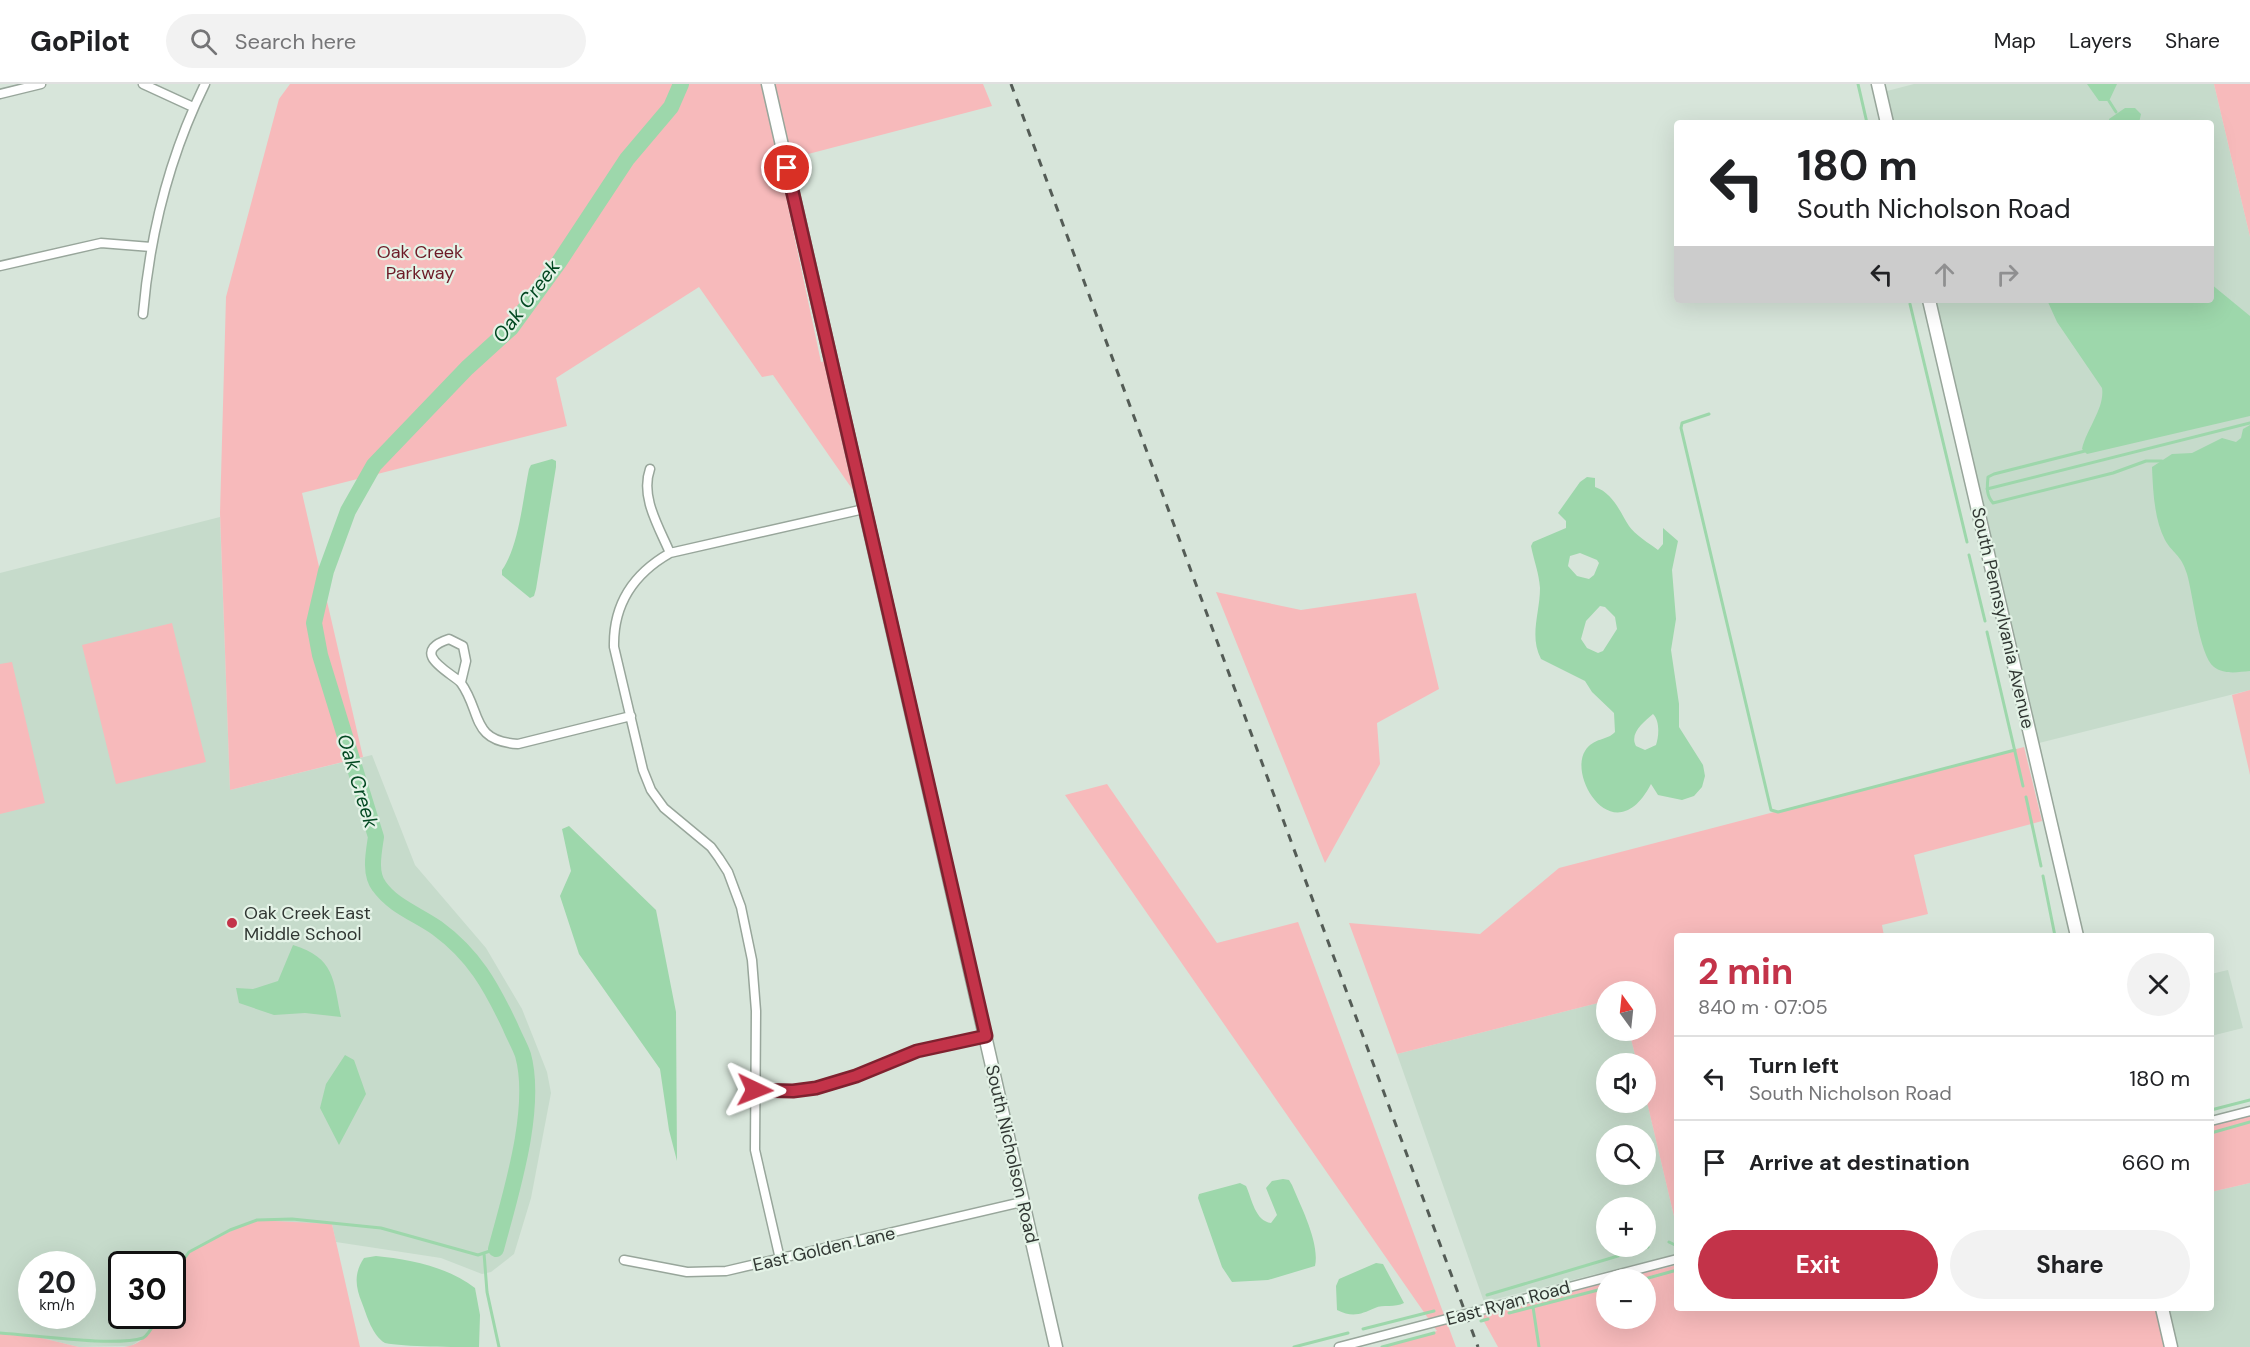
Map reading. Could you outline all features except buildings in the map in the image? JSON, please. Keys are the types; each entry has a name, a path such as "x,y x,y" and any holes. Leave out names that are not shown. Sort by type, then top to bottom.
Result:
{"street":[{"path":"0,94 41,84"},
{"path":"143,84 194,107"},
{"path":"143,314 151,247 167,178 205,84"},
{"name":"South Nicholson Road","path":"768,84 1056,1347"},
{"path":"1878,84 1886,120"},
{"path":"0,266 91,244 119,243 151,247"},
{"name":"South Pennsylvania Avenue","path":"1930,303 2076,933"},
{"path":"650,469 647,479 649,501 670,553"},
{"path":"780,1259 755,1150 756,1011 752,960 734,887 728,872 711,847 664,808 651,790 643,770 614,647 614,627 625,594 636,579 646,568 670,553 864,509"},
{"path":"461,682 466,661 463,646 449,639 442,641 435,647 433,655 436,663 461,682 481,728 502,743 518,744 631,716"},
{"path":"755,1090 793,1091 816,1088 856,1076 917,1051 986,1036"},
{"path":"2214,1120 2250,1111"},
{"name":"East Golden Lane","path":"624,1260 687,1272 726,1271 1022,1202"},
{"name":"East Ryan Road","path":"1339,1347 1674,1260"},
{"path":"2163,1311 2171,1347"}],"shaded area":[{"path":"1914,84 2214,84 2250,237 2250,690 2039,743 1937,303 2214,303 2214,120 1893,120 1887,91"},
{"path":"2087,84 2117,84 2109,101 2099,101"},
{"path":"2125,108 2135,108 2141,114 2140,120 2109,119"},
{"path":"2214,286 2250,316 2250,416 2087,454 2082,449 2101,403 2102,388 2057,322 2048,303 2214,303"},
{"path":"2250,425 2250,671 2227,672 2214,667 2204,650 2185,567 2165,540 2158,523 2152,467 2172,454 2192,453 2222,438 2236,442 2241,438 2243,429"},
{"path":"552,459 556,461 556,467 536,589 534,596 530,598 502,575 502,570 513,548 529,469 531,465"},
{"path":"1587,477 1595,478 1595,487 1611,498 1631,529 1658,550 1663,544 1663,528 1678,541 1672,570 1676,619 1671,650 1679,704 1679,727 1703,765 1705,776 1702,787 1694,796 1682,800 1658,795 1651,784 1637,804 1623,812 1610,811 1598,804 1589,792 1583,777 1581,763 1585,751 1592,743 1615,732 1614,713 1592,692 1585,681 1541,659 1535,633 1540,588 1531,546 1533,542 1566,528 1566,521 1558,513 1580,482","holes":["1580,553 1599,563 1594,575 1589,579 1577,576 1568,566 1570,556","1600,606 1605,607 1615,617 1617,629 1603,651 1598,653 1587,648 1581,639 1586,621","1653,714 1658,729 1656,745 1645,750 1636,746 1634,737 1639,728"]},
{"name":"Oak Creek East Middle School","path":"220,517 230,790 372,755 415,865 486,948 522,1009 547,1072 551,1093 531,1198 514,1254 491,1272 482,1274 441,1258 336,1242 332,1224 186,1286 186,1251 108,1251 108,1329 151,1329 145,1337 131,1346 79,1347 25,1334 0,1332 0,573"},
{"path":"569,826 656,910 676,1012 677,1161 669,1130 660,1069 579,954 560,896 571,871 562,829"},
{"path":"293,945 307,950 325,963 333,981 341,1017 305,1013 274,1015 239,1003 236,988 253,989 278,981"},
{"path":"2228,970 2243,1028 2214,1035 2214,973"},
{"path":"1596,1004 1596,1041 1632,1041 1634,1053 1596,1053 1596,1113 1650,1113 1652,1125 1596,1125 1596,1185 1656,1185 1656,1140 1674,1216 1674,1255 1617,1269 1596,1269 1596,1274 1484,1302 1397,1054"},
{"path":"345,1055 354,1060 366,1094 339,1145 320,1108 326,1084"},
{"path":"1289,1180 1292,1185 1309,1225 1315,1247 1315,1266 1268,1280 1232,1282 1222,1267 1198,1198 1199,1194 1240,1183 1246,1186 1261,1218 1271,1223 1277,1215 1266,1188 1272,1181"},
{"path":"2250,1183 2250,1347 2177,1347 2169,1311 2214,1311 2214,1191"},
{"path":"376,1256 401,1259 441,1269 475,1288 480,1315 479,1347 404,1345 385,1343 380,1340 368,1319 357,1285 358,1269 364,1258"},
{"path":"1376,1263 1383,1264 1404,1303 1378,1307 1357,1314 1337,1310 1336,1286 1339,1279"}],"green space":[{"name":"Oak Creek Parkway","path":"290,84 762,84 821,362 831,360 855,493 773,375 762,377 699,287 556,378 567,426 302,493 363,757 230,790 220,513 226,297 279,99"},
{"path":"773,84 983,84 992,106 789,159"},
{"path":"2214,84 2250,84 2250,237"},
{"path":"1216,592 1301,610 1416,593 1439,689 1377,723 1380,764 1325,863"},
{"path":"172,623 206,762 116,784 82,645"},
{"path":"12,662 45,803 0,814 0,664"},
{"path":"2250,690 2250,775 2232,695"},
{"path":"2024,747 2042,821 1914,855 1928,914 1882,925 1883,933 1674,933 1674,1216 1656,1140 1656,1125 1652,1125 1650,1113 1656,1113 1656,1053 1634,1053 1632,1041 1656,1041 1656,981 1596,981 1596,1004 1397,1054 1349,923 1480,934 1559,868"},
{"path":"1107,784 1217,943 1298,922 1456,1347 1384,1347 1437,1331 1065,795"},
{"path":"2250,1116 2250,1183 2214,1191 2214,1125"},
{"path":"254,1220 332,1224 360,1347 124,1347 141,1340 152,1329 186,1329 186,1257 189,1252"},
{"path":"1674,1266 1674,1311 2157,1311 2165,1347 1498,1347 1481,1316 1596,1286 1596,1329 1656,1329 1656,1270"},
{"path":"0,1332 25,1334 79,1347 0,1347"}],"waterway":[{"name":"Oak Creek","path":"496,1249 515,1179 525,1126 527,1077 523,1055 496,998 471,960 437,928 391,899 376,881 373,862 376,837 320,655 314,623 326,571 348,511 374,465 467,368 511,328 559,262 627,159 671,107 681,84"},
{"path":"1858,84 1866,120"},
{"path":"2109,101 2116,112"},
{"path":"1910,304 1967,542"},
{"path":"1709,414 1682,423 1681,428 1771,810 1778,812 2015,750"},
{"path":"1987,489 2250,423"},
{"path":"2085,451 1994,474 1988,477 1989,497 1993,503 2113,473 2146,461 2162,461"},
{"path":"1969,555 1985,621"},
{"path":"1987,632 2023,786"},
{"path":"2026,797 2041,866"},
{"path":"2043,876 2054,933"},
{"path":"2214,1109 2250,1100"},
{"path":"2214,1132 2250,1122"},
{"name":"Oak Creek","path":"186,1256 189,1252 230,1230 257,1220 292,1219 381,1228 478,1255 496,1249"},
{"path":"1669,1242 1674,1244"},
{"path":"484,1253 487,1292 499,1347"},
{"path":"1487,1295 1614,1257"},
{"path":"1656,1276 1674,1271"},
{"path":"1509,1313 1596,1291"},
{"path":"1533,1307 1539,1347"},
{"path":"1363,1329 1434,1311"},
{"path":"1481,1321 1488,1319"},
{"name":"Oak Creek","path":"0,1333 113,1341 143,1338 151,1329"},
{"path":"1294,1347 1348,1333"},
{"path":"1382,1347 1434,1333"}],"railway":[{"path":"1011,84 1478,1347"}],"place":[{"name":"Oak Creek East Middle School","path":"232,923"}],"route":[{"path":"755,1090 793,1091 816,1088 856,1076 917,1051 986,1036 787,168"}]}
